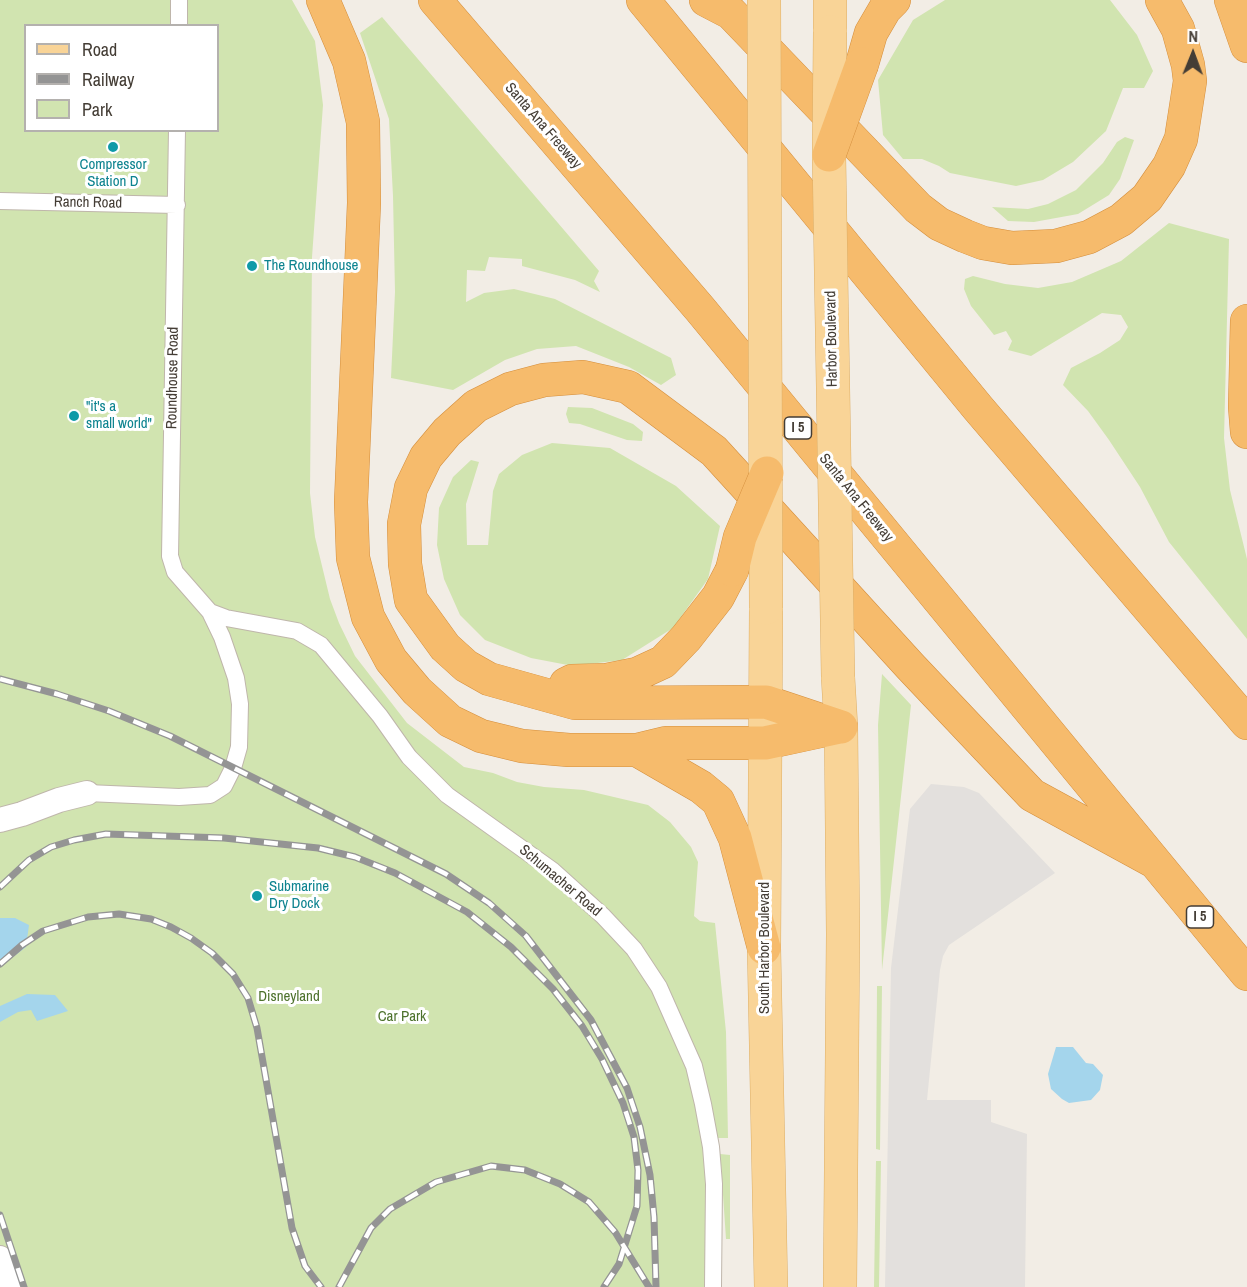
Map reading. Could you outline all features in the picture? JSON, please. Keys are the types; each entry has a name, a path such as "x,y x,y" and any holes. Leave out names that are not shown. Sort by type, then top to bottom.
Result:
{"highway":[{"path":"323,0 349,61 363,122 364,203 351,502 353,558 368,617 392,660 417,691 450,721 481,736 522,747 638,750 666,743 765,743 841,727"},
{"name":"Santa Ana Freeway","path":"435,0 700,309 1247,974"},
{"path":"643,0 978,408 1247,723"},
{"path":"706,0 731,13 918,208 939,224 983,243 1022,248 1056,246 1089,237 1121,220 1147,198 1169,166 1181,139 1191,81 1178,29 1162,0"},
{"path":"829,155 862,64 870,33 885,9 894,0"},
{"path":"1232,0 1247,46"},
{"path":"1247,321 1245,407 1247,432"},
{"path":"841,727 766,702 575,703 545,693 509,686 489,679 466,666 445,647 411,600 405,564 404,524 411,488 426,458 447,432 477,406 510,389 544,380 583,377 628,387 714,450 910,666 1032,795 1153,861"},
{"path":"545,693 572,681 608,680 637,674 663,662 686,639 718,597 732,570 740,537 767,473"},
{"path":"638,750 701,787 717,801 735,838 764,948"}],"main road":[{"path":"764,0 767,473"},
{"name":"Harbor Boulevard","path":"830,16 829,155 838,677 841,727"},
{"name":"South Harbor Boulevard","path":"767,473 764,948 771,1287"},
{"path":"840,1287 843,934 841,727"}],"street":[{"path":"0,820 87,793"},
{"path":"0,1258 11,1287"}],"lane":[{"path":"179,0 179,24"},
{"name":"Roundhouse Road","path":"87,793 197,797 210,795 224,786 233,768 239,747 240,704 236,678 222,637 210,612 175,572 170,556 177,132"},
{"name":"Ranch Road","path":"0,201 177,205"},
{"name":"Schumacher Road","path":"210,612 226,618 297,631 321,645 380,716 409,758 447,795 552,870 603,916 634,949 659,987 694,1066 703,1104 711,1147 714,1184 712,1287"}],"green space":[{"name":"Disneyland","path":"0,0 292,0 315,41 323,105 312,257 310,493 315,537 330,599 355,656 407,723 464,767 493,773 517,782 584,790 648,805 670,822 691,847 698,862 694,916 700,921 715,923 726,1032 728,1138 718,1138 720,1154 730,1155 730,1239 726,1239 721,1165 718,1287 0,1287"},
{"path":"945,0 1110,0 1137,35 1153,71 1144,88 1123,88 1106,131 1073,162 1043,180 1016,186 950,173 922,159 903,159 883,135 878,80 913,20"},
{"path":"382,17 599,271 594,281 600,292 575,280 522,266 522,259 489,257 485,271 467,270 466,302 484,293 514,289 555,299 671,358 676,375 661,385 629,367 576,346 537,349 505,360 453,390 391,378 395,292 389,119 360,33"},
{"path":"1125,137 1134,140 1120,179 1109,195 1078,214 1034,222 1008,221 992,207 1028,209 1048,204 1076,190 1103,163 1117,142"},
{"path":"1169,223 1229,239 1224,438 1230,490 1247,559 1247,639 1169,542 1140,487 1109,440 1088,411 1063,385 1071,368 1120,340 1128,327 1121,315 1102,313 1031,356 1008,350 1012,341 1006,331 994,335 971,306 964,289 965,279 973,276 1005,284 1038,288 1072,282 1121,261"},
{"path":"568,407 592,408 633,424 643,432 642,441 627,440 580,424 569,423 566,414"},
{"path":"552,443 610,448 676,486 720,526 708,579 673,628 622,660 573,666 531,658 485,640 460,615 444,579 437,545 439,508 453,477 471,460 479,462 466,504 467,545 488,545 493,491 499,474 522,455"},
{"path":"882,674 911,705 882,970 878,725"},
{"path":"877,986 882,986 880,1150 876,1149"},
{"path":"876,1161 881,1161 879,1287 874,1287"}],"shaded area":[{"path":"931,784 964,787 979,793 1055,873 949,945 943,956 940,970 927,1100 991,1100 991,1122 1027,1134 1025,1287 885,1287 891,968 910,809"}],"water":[{"path":"0,918 15,918 29,925 26,947 13,957 0,959"},
{"path":"27,994 55,995 68,1011 37,1021 31,1010 18,1012 0,1022 0,1006"},
{"path":"1056,1047 1073,1047 1086,1063 1093,1064 1103,1075 1100,1090 1091,1100 1069,1103 1051,1089 1048,1074"}],"railway":[{"path":"0,679 109,711 170,736 446,874 489,903 526,936 591,1020 627,1088 640,1127 650,1175 656,1287"},
{"path":"0,887 29,860 51,847 74,840 106,834 224,838 318,848 355,857 395,873 467,912 511,947 553,989 582,1026 602,1059 623,1103 634,1137 638,1170 637,1206 619,1264 604,1287"},
{"path":"0,964 43,931 88,917 119,914 151,919 171,927 212,953 233,974 248,998 257,1028 292,1228 305,1266 321,1287"},
{"path":"339,1287 371,1228 390,1209 436,1182 491,1166 525,1170 560,1184 589,1202 615,1232 649,1287"},
{"path":"0,1215 24,1287"}],"place":[{"name":"Compressor Station D","path":"113,147"},
{"name":"The Roundhouse","path":"252,266"},
{"name":"\"it's a small world\"","path":"74,416"},
{"name":"Submarine Dry Dock","path":"257,896"}],"park label":[{"name":"Car Park","path":"402,1017"}]}
